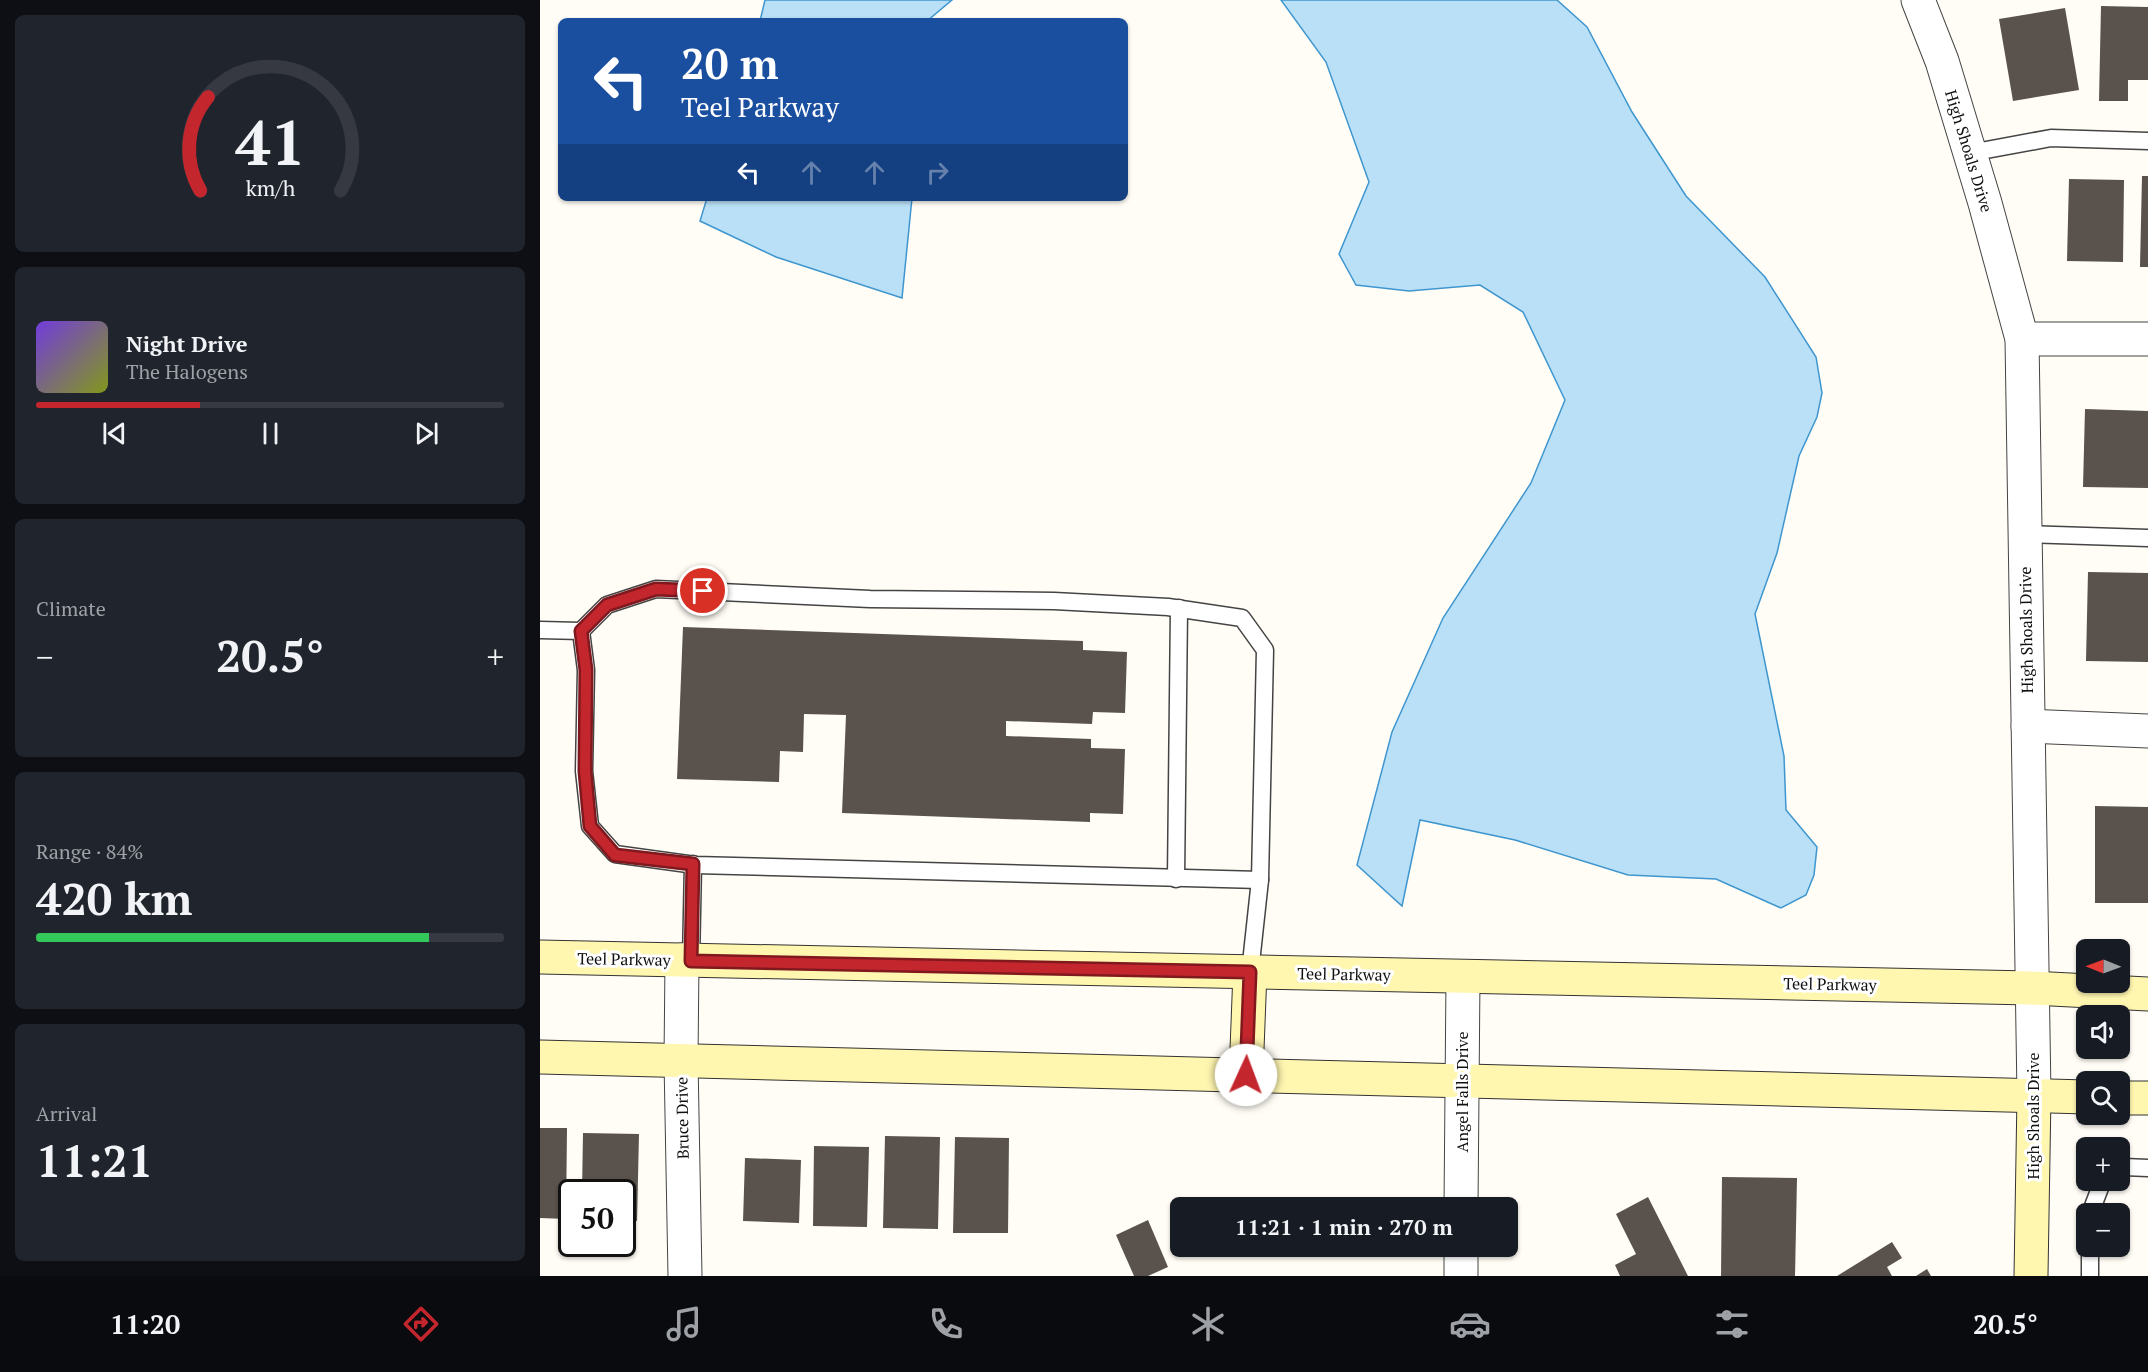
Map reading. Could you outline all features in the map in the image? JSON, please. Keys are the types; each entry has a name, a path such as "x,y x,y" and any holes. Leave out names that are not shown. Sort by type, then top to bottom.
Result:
{"main road":[{"name":"Teel Parkway","path":"540,957 2031,988 2148,994"},
{"path":"1246,1075 1250,972"},
{"path":"540,1057 2076,1097"},
{"name":"High Shoals Drive","path":"2031,1276 2034,1095"},
{"path":"2130,1098 2148,1098"}],"street":[{"name":"High Shoals Drive","path":"1918,0 1942,61 2022,339 2034,1095"},
{"path":"2022,339 2148,339"},
{"path":"2028,726 2148,731"},
{"name":"Bruce Drive","path":"685,1276 681,1061 687,961"},
{"name":"Angel Falls Drive","path":"1461,1197 1463,977"},
{"path":"1461,1257 1461,1276"}],"lane":[{"path":"1970,153 2051,138 2148,141"},
{"path":"2025,534 2148,538"},
{"path":"540,630 581,631 607,605 656,589 870,599 1054,601 1179,608 1242,618 1265,650 1260,880 1250,972"},
{"path":"1176,879 1179,608"},
{"path":"581,631 586,670 585,771 590,826 615,855 693,864 1260,880"},
{"path":"687,961 693,864"},
{"path":"2130,1167 2148,1168"},
{"path":"2090,1257 2090,1276"}],"water":[{"path":"765,0 952,0 931,18 761,18"},
{"path":"1281,0 1557,0 1587,27 1632,112 1686,196 1765,277 1816,357 1822,393 1817,417 1799,456 1777,553 1755,614 1784,756 1786,810 1817,847 1814,875 1806,895 1781,908 1716,879 1628,875 1515,840 1420,820 1402,906 1357,865 1392,732 1443,618 1531,483 1565,400 1523,312 1480,285 1409,291 1356,285 1339,254 1369,182 1326,62"},
{"path":"706,201 912,201 902,298 776,257 700,221"}],"building":[{"path":"2101,6 2148,7 2148,80 2128,80 2128,101 2099,101"},
{"path":"2065,8 2079,90 2013,101 1999,19"},
{"path":"2142,176 2148,176 2148,267 2140,267"},
{"path":"2069,179 2124,180 2123,262 2067,261"},
{"path":"2085,409 2148,411 2148,488 2083,487"},
{"path":"2088,572 2148,573 2148,662 2086,661"},
{"path":"683,627 1083,641 1083,650 1127,652 1125,713 1093,712 1092,724 1006,721 1006,736 1091,739 1091,748 1125,749 1123,814 1090,813 1090,822 842,813 846,715 804,714 803,752 780,751 779,782 677,779"},
{"path":"2095,806 2148,807 2148,903 2095,903"},
{"path":"540,1128 567,1128 566,1179 558,1179 558,1219 540,1218"},
{"path":"583,1133 639,1134 637,1221 636,1179 582,1179"},
{"path":"885,1136 940,1137 938,1229 883,1228"},
{"path":"955,1137 1009,1138 1008,1233 953,1233"},
{"path":"814,1146 869,1147 867,1227 813,1226"},
{"path":"745,1158 801,1160 799,1223 743,1221"},
{"path":"1722,1177 1797,1178 1795,1276 1721,1276"},
{"path":"1648,1197 1688,1276 1620,1276 1615,1265 1636,1254 1616,1214"},
{"path":"1148,1220 1168,1267 1148,1276 1134,1276 1116,1235"},
{"path":"1892,1242 1902,1258 1887,1267 1892,1276 1837,1276"},
{"path":"1927,1269 1931,1276 1916,1276"}],"route":[{"path":"703,591 656,589 607,605 581,631 586,670 585,771 590,826 615,855 693,864 691,961 1250,972 1246,1075"}]}
